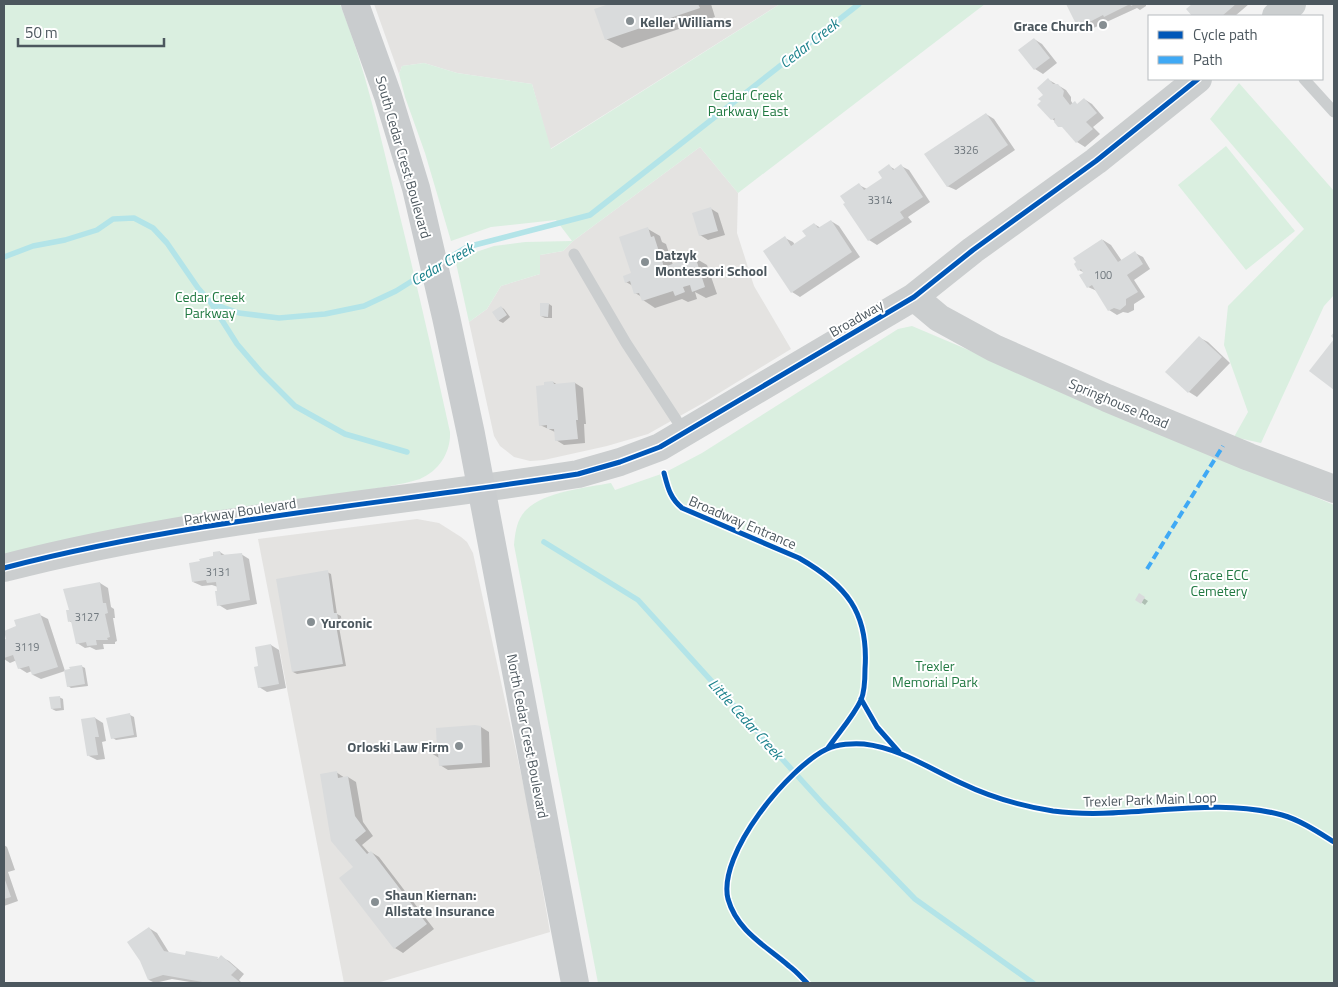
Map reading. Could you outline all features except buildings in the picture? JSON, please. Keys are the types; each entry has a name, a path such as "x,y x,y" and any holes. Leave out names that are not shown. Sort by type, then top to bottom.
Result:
{"main road":[{"name":"South Cedar Crest Boulevard","path":"356,4 388,96 425,224 481,489"},
{"name":"North Cedar Crest Boulevard","path":"481,489 575,983"}],"street":[{"path":"1277,15 1292,4"},
{"name":"Broadway","path":"481,489 578,474 620,462 660,447 685,433 914,297 973,250 1096,161 1197,80"},
{"name":"Springhouse Road","path":"914,297 939,318 994,348 1116,402 1249,456 1333,484"},
{"name":"Parkway Boulevard","path":"4,568 119,543 202,528 481,489"}],"lane":[{"path":"1308,82 1334,112"},
{"path":"574,254 626,343 685,433"}],"shaded area":[{"path":"374,4 780,4 550,149 532,84 457,73 424,63 402,66 399,74"},
{"path":"700,147 738,193 737,233 754,286 791,349 648,434 607,446 544,460 530,461 514,457 500,446 494,436 469,322 487,309 501,286 540,274 540,255 563,251 573,241"},
{"path":"417,519 439,523 467,542 473,553 528,806 550,932 377,983 344,983 258,539"}],"green space":[{"name":"Cedar Creek Parkway","path":"4,4 340,4 357,52 378,126 450,432 446,454 433,471 420,479 390,486 4,554"},
{"name":"Cedar Creek Parkway East","path":"780,4 985,4 738,193 700,147 573,241 563,251 540,255 540,274 501,286 487,309 469,322 456,263 461,257 494,246 525,242 572,241 556,220 491,227 451,241 425,153 405,97 399,74 402,66 424,63 457,73 532,84 551,149"},
{"path":"1239,83 1334,191 1334,295 1324,306 1261,443 1234,437 1248,412 1224,345 1228,306 1304,229 1210,119"},
{"path":"1226,146 1295,231 1246,270 1178,185"},
{"name":"Trexler Memorial Park","path":"912,326 1334,505 1334,983 598,983 514,545 520,518 529,507 562,492 611,483 615,490 664,473 702,453 898,329"}],"waterway":[{"name":"Cedar Creek","path":"440,263 467,247 590,215 859,4"},
{"name":"Cedar Creek","path":"4,257 33,246 65,240 97,230 113,219 134,218 153,228 167,243 198,288 211,303 239,313 279,318 325,314 364,306 396,291 428,271"},
{"name":"Little Cedar Creek","path":"211,303 237,344 261,372 295,406 345,434 407,452"},
{"name":"Little Cedar Creek","path":"544,542 638,600 823,804 915,899 1033,983"}],"marked path":[{"path":"1147,569 1223,446"}],"cycle path":[{"path":"4,568 75,551 218,525 578,474 620,462 660,447 914,297 973,250 1096,161 1197,80"},
{"name":"Broadway Entrance","path":"664,473 672,496 682,508 799,558 830,579 851,602 863,631 865,649 864,689 861,700 854,712 828,748"},
{"path":"861,699 877,727 899,752"},
{"name":"Trexler Park Main Loop","path":"807,983 753,937 738,920 728,899 728,880 733,859 759,814 794,774 811,759 836,746 851,744 877,746 902,754 983,793 1017,804 1041,809 1082,813 1226,807 1254,809 1289,817 1334,842"}],"place":[{"name":"Keller Williams","path":"630,21"},
{"name":"Grace Church","path":"1103,25"},
{"name":"Datzyk Montessori School","path":"645,262"},
{"name":"Yurconic","path":"311,622"},
{"name":"Orloski Law Firm","path":"459,746"},
{"name":"Shaun Kiernan: Allstate Insurance","path":"375,902"}],"park label":[{"name":"Grace ECC Cemetery","path":"1219,582"}]}
